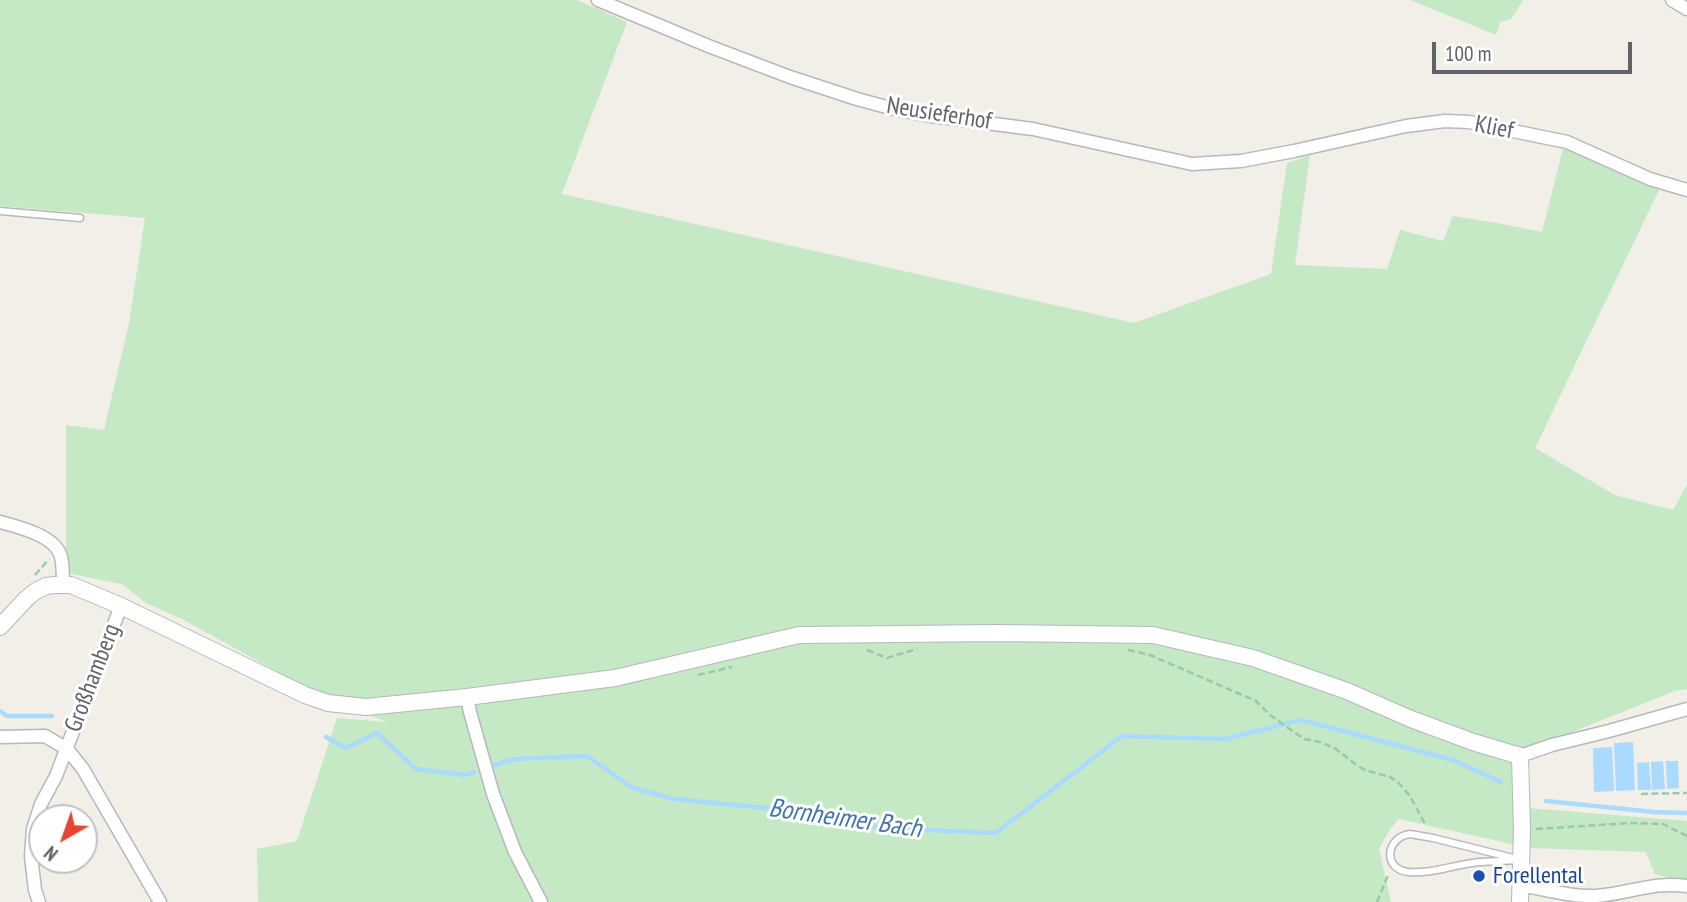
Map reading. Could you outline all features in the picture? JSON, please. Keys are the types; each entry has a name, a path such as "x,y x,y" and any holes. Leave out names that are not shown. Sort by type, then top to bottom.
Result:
{"street":[{"name":"Neusieferhof","path":"598,0 790,77 894,109 1033,129 1192,164 1241,161 1294,151"},
{"path":"1672,0 1687,9"},
{"name":"Klief","path":"1294,151 1406,126 1445,121 1469,122 1567,142 1650,178 1687,190"},
{"path":"0,522 32,532 52,542 58,548 61,558 64,585"},
{"path":"0,627 27,598 46,586 80,588 305,695 328,703 366,707 615,678 799,635 998,633 1153,635 1254,658 1347,691 1473,742 1520,756 1687,709"},
{"name":"Großhamberg","path":"39,902 34,890 31,856 33,828 41,804 67,749 121,606"},
{"path":"467,697 493,794 515,852 541,902"},
{"name":"Großhamberg","path":"0,737 45,736 67,749 83,769 160,902"},
{"path":"1520,756 1520,902"},
{"path":"1520,885 1575,896 1614,894 1658,885 1687,886"}],"lane":[{"path":"0,211 80,218"},
{"path":"1410,834 1521,860 1475,862 1421,872 1406,872 1393,864 1390,852 1398,837 1410,834"}],"path":[{"path":"35,575 58,548"},
{"path":"1127,650 1150,654 1256,701 1270,715 1304,739 1336,749 1365,770 1390,777 1410,796 1433,838"},
{"path":"1641,794 1687,793"},
{"path":"1522,830 1632,823 1663,824 1687,836"},
{"path":"1377,902 1393,864"}],"green space":[{"path":"0,0 577,0 627,22 562,194 1134,323 1271,274 1287,163 1310,155 1295,265 1387,269 1400,230 1443,241 1453,216 1542,232 1564,145 1659,190 1535,448 1615,495 1673,510 1687,485 1687,689 1675,691 1525,751 1528,808 1687,821 1687,883 1655,874 1646,852 1530,848 1399,819 1379,849 1391,902 258,902 257,849 297,841 337,718 387,722 326,699 184,620 146,603 122,584 66,573 66,425 104,430 129,323 145,218 0,206"},
{"path":"1410,0 1523,0 1511,19 1500,22 1496,35"}],"water":[{"path":"1633,742 1635,790 1616,791 1614,743"},
{"path":"1612,747 1614,791 1594,792 1593,748"},
{"path":"1663,761 1665,789 1652,790 1651,762"},
{"path":"1666,761 1678,761 1679,788 1667,789"},
{"path":"1649,762 1651,790 1638,790 1637,763"}],"waterway":[{"name":"Bornheimer Bach","path":"0,711 7,716 52,716"},
{"name":"Bornheimer Bach","path":"492,766 515,759 587,756 633,788 674,799 797,811 880,828 996,833 1122,736 1225,739 1301,720 1453,760 1501,782"},
{"name":"Bornheimer Bach","path":"326,737 346,748 377,733 416,769 465,775 474,772"},
{"path":"1546,801 1687,813"}],"place":[{"name":"Forellental","path":"1479,876"}]}
